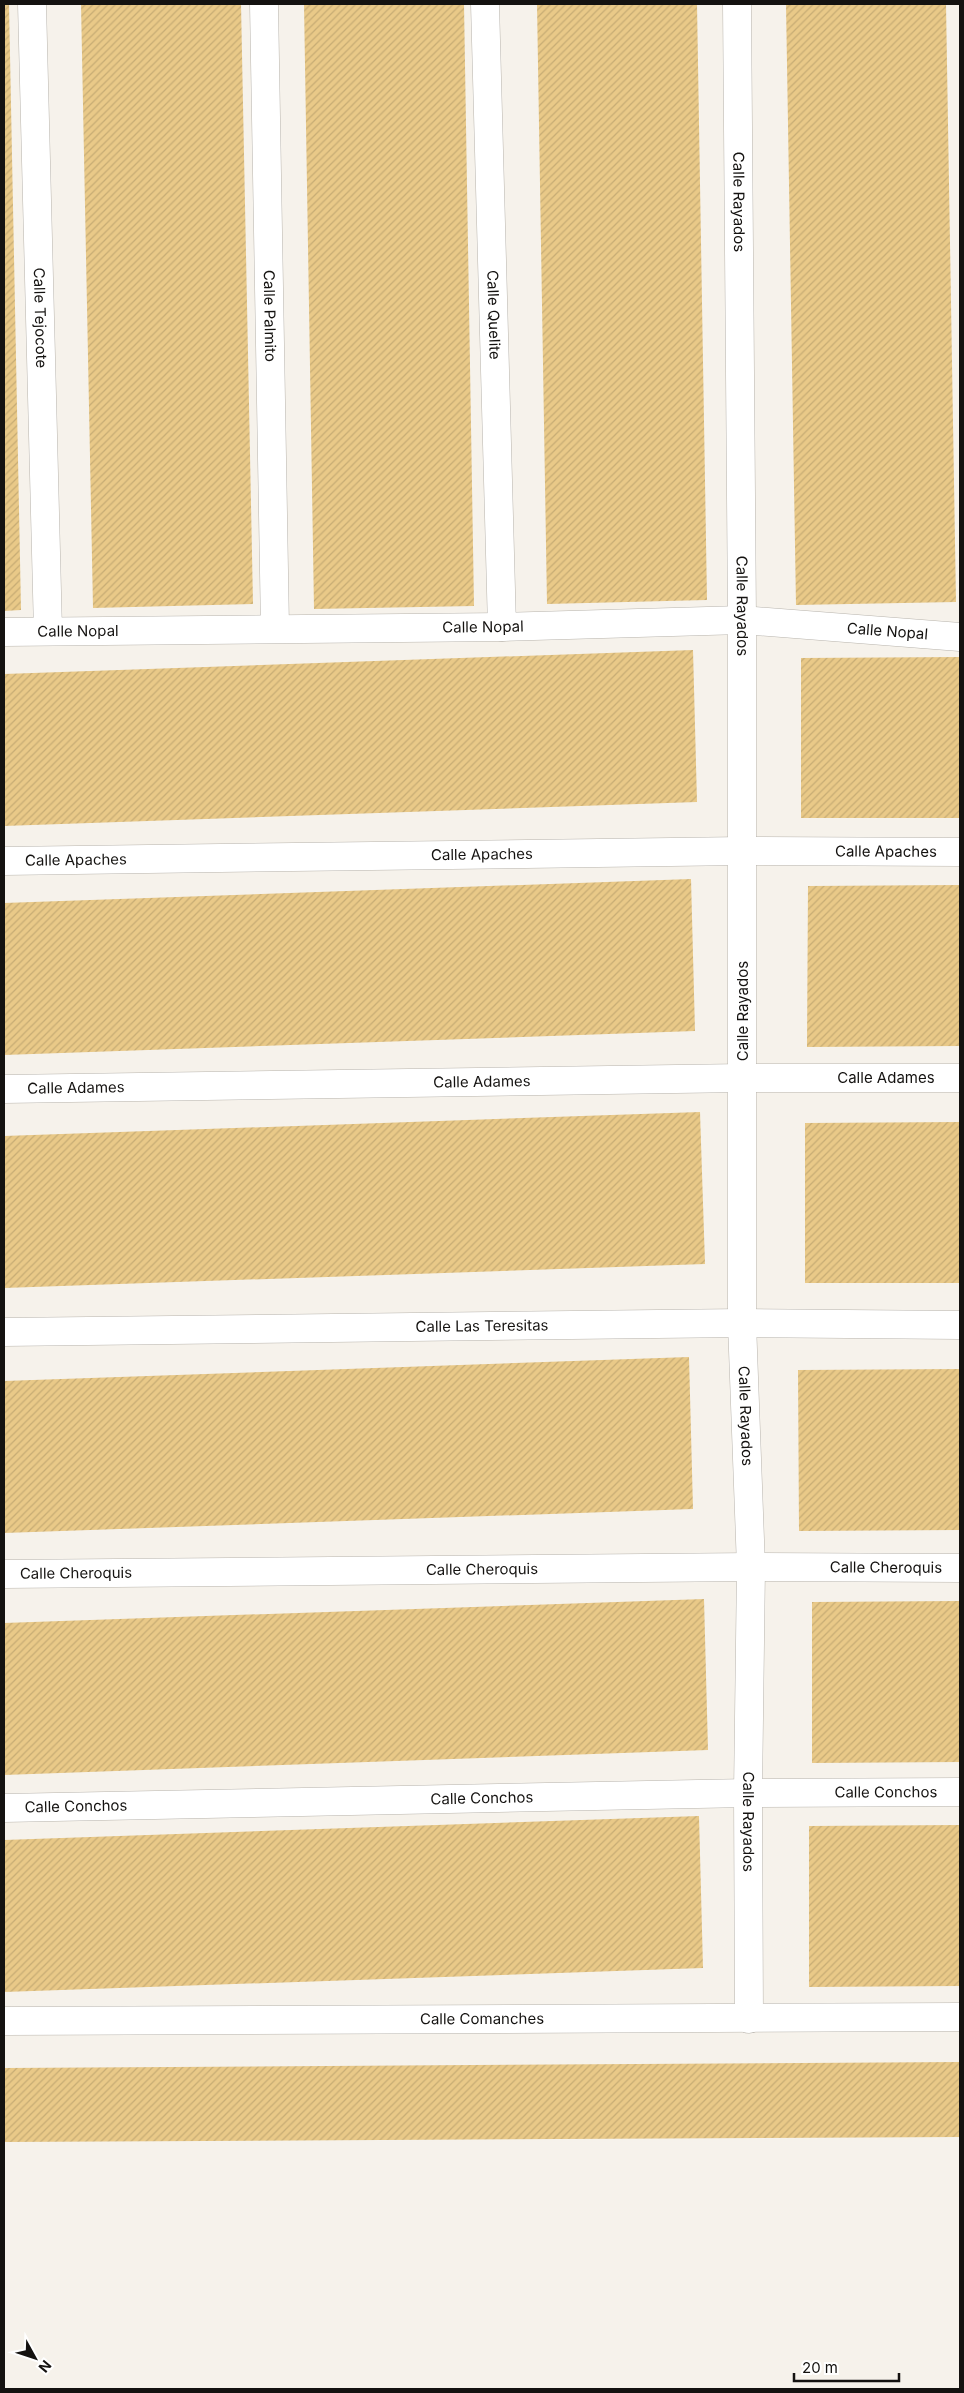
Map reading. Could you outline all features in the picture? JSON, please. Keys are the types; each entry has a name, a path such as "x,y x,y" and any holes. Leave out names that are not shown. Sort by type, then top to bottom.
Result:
{"street":[{"name":"Calle Tejocote","path":"32,4 48,631"},
{"name":"Calle Palmito","path":"264,4 275,628"},
{"name":"Calle Quelite","path":"485,4 502,627"},
{"name":"Calle Rayados","path":"737,4 743,851 742,1323 752,1567 748,1793 749,2019"},
{"name":"Calle Nopal","path":"4,632 502,627 742,620 960,637"},
{"name":"Calle Apaches","path":"4,861 743,851 960,852"},
{"name":"Calle Adames","path":"4,1089 743,1078 960,1078"},
{"name":"Calle Las Teresitas","path":"4,1332 742,1323 960,1325"},
{"name":"Calle Cheroquis","path":"4,1574 752,1567 960,1568"},
{"name":"Calle Conchos","path":"4,1808 748,1793 960,1792"},
{"name":"Calle Comanches","path":"4,2021 960,2018"}],"building":[{"path":"4,4 9,4 21,610 4,611"},
{"path":"81,4 241,4 253,604 93,608"},
{"path":"304,4 464,4 474,606 314,609"},
{"path":"537,4 697,4 707,600 547,604"},
{"path":"786,4 946,4 956,602 796,605"},
{"path":"693,650 697,802 4,826 4,674"},
{"path":"960,657 960,818 801,818 801,658"},
{"path":"691,879 695,1031 4,1055 4,903"},
{"path":"960,885 960,1046 807,1047 808,886"},
{"path":"700,1112 705,1264 4,1288 4,1136"},
{"path":"960,1122 960,1283 805,1283 805,1123"},
{"path":"689,1357 693,1509 4,1533 4,1381"},
{"path":"960,1369 960,1530 799,1531 798,1370"},
{"path":"704,1599 708,1750 4,1775 4,1623"},
{"path":"960,1601 960,1762 812,1763 812,1602"},
{"path":"699,1816 703,1968 4,1992 4,1840"},
{"path":"960,1825 960,1986 809,1987 809,1826"},
{"path":"960,2062 960,2137 4,2142 4,2068"}]}
